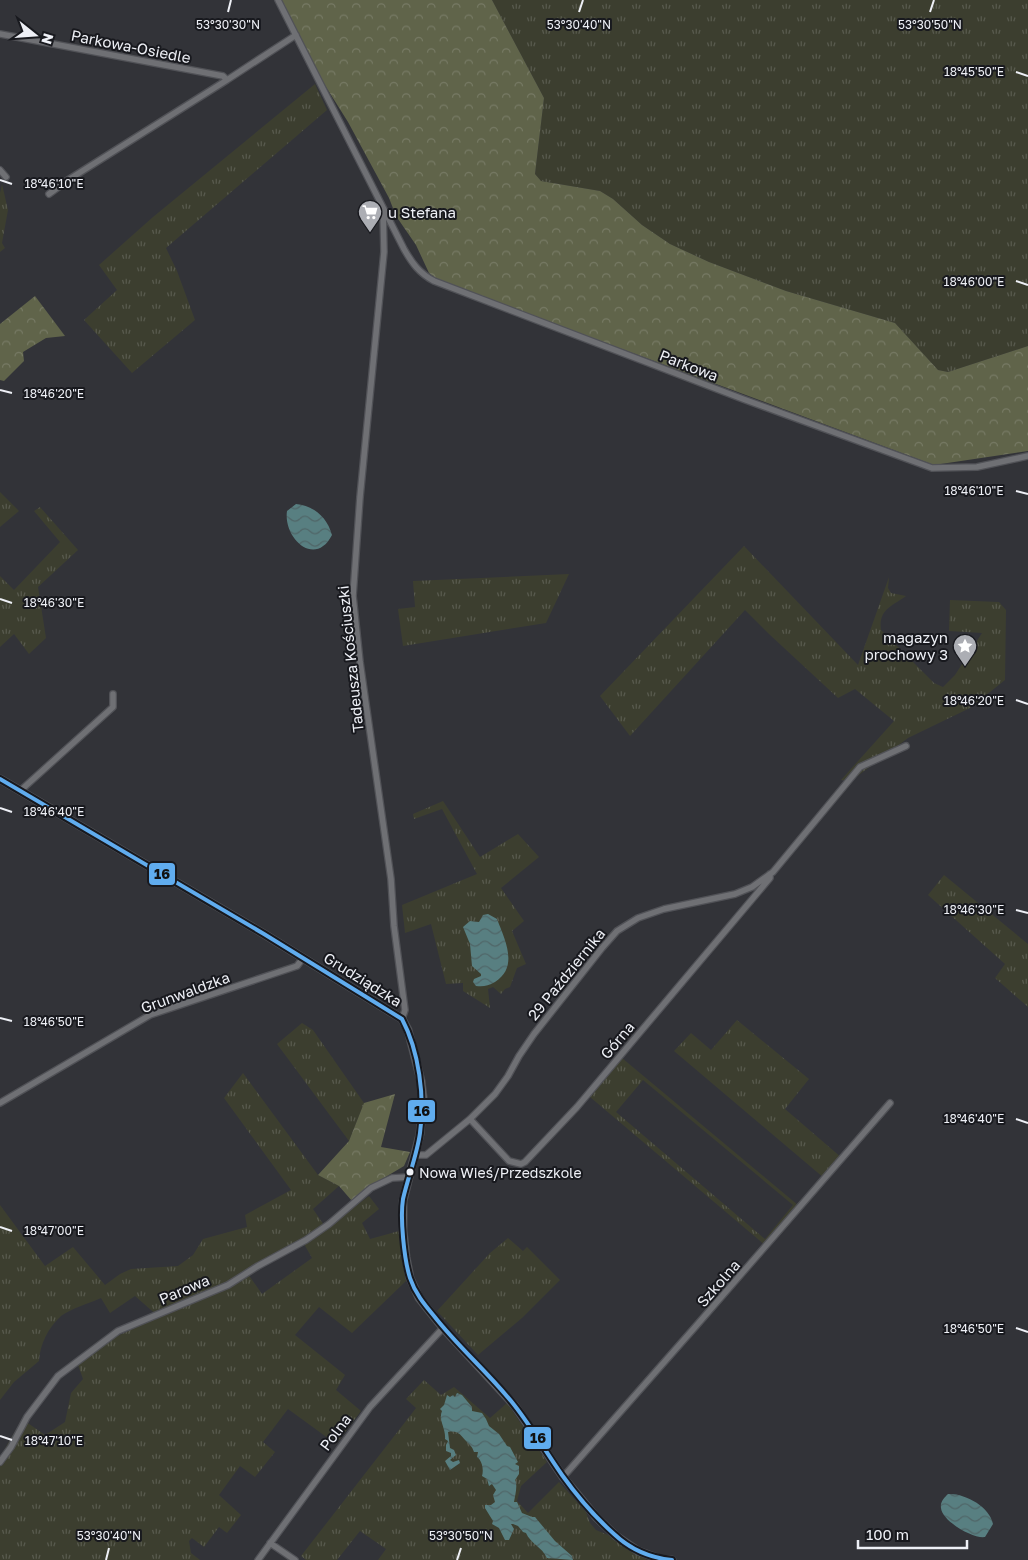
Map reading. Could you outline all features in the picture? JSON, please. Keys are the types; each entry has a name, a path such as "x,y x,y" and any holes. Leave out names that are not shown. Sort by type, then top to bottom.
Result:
{"street":[{"name":"Parkowa","path":"278,0 413,264 423,275 434,281 743,399 932,468 976,467 1028,456"},
{"name":"Parkowa-Osiedle","path":"0,34 223,76 227,80"},
{"path":"49,194 296,35"},
{"path":"0,170 6,177"},
{"name":"Tadeusza Kościuszki","path":"383,206 384,252 360,497 354,596 360,662 392,879 394,926 405,1010 402,1019"},
{"path":"20,791 113,707 114,694"},
{"name":"29 Października","path":"416,1155 426,1155 470,1119 495,1094 534,1034 596,955 618,931 638,918 664,909 735,894 752,887 770,874 860,767 906,746"},
{"name":"Grudziądzka","path":"0,779 303,958 402,1019 408,1030 421,1081 422,1113 416,1155 403,1201 403,1231 408,1271 419,1298 443,1328 515,1406 563,1477 596,1517 630,1546 645,1554 672,1560"},
{"name":"Górna","path":"470,1119 509,1162 521,1164 525,1162 577,1108 760,891 770,878 770,874"},
{"name":"Grunwaldzka","path":"0,1103 150,1015 297,966 303,958"},
{"name":"Szkolna","path":"563,1477 890,1103"},
{"name":"Parowa","path":"0,1462 58,1376 110,1336 228,1285 306,1240 329,1224 371,1188 392,1178 409,1177"},
{"name":"Polna","path":"258,1560 370,1407 443,1328"},
{"path":"270,1543 295,1560"}],"green space":[{"path":"280,0 492,0 544,98 535,174 541,181 600,191 613,199 642,225 670,244 709,262 786,291 895,323 938,370 948,372 1028,346 1028,451 934,465 439,281 429,273 416,245 396,216 389,198 348,122 321,79"},
{"path":"492,0 1028,0 1028,346 948,372 938,370 895,323 786,291 709,262 670,244 642,225 613,199 600,191 541,181 535,174 544,98"},
{"path":"315,84 327,110 166,248 177,271 195,320 132,373 84,320 117,290 99,265 153,217"},
{"path":"2,184 8,210 2,243 5,248 0,252 0,193"},
{"path":"35,296 65,336 46,338 23,352 24,361 4,381 0,380 0,324"},
{"path":"0,492 19,511 0,527"},
{"path":"40,507 78,550 38,587 46,638 29,654 14,634 0,647 0,576 14,590 60,542 34,511"},
{"path":"744,546 858,665 889,577 888,588 891,593 906,596 884,613 881,630 934,683 943,687 955,675 982,633 949,631 950,600 999,602 1006,610 1005,680 970,708 908,738 851,781 841,780 894,721 855,689 838,698 745,610 630,736 600,696"},
{"path":"569,574 546,623 403,646 398,609 415,607 413,581"},
{"path":"443,801 480,857 518,834 539,857 501,888 524,921 512,931 526,964 517,968 510,987 501,994 493,987 488,989 490,1008 463,991 463,983 446,984 431,924 405,933 402,905 477,874 442,809 414,819 413,814"},
{"path":"944,875 1028,944 1028,1007 995,978 1005,964 928,895"},
{"path":"737,1020 809,1079 785,1109 842,1158 824,1178 674,1051 691,1033 711,1050"},
{"path":"302,1023 313,1030 364,1103 349,1141 277,1044"},
{"path":"622,1058 799,1206 765,1245 590,1097","holes":["643,1080 793,1205 765,1239 616,1112"]},
{"path":"243,1073 318,1175 339,1186 313,1209 326,1228 369,1196 379,1209 362,1223 370,1239 399,1231 406,1281 352,1333 319,1307 295,1335 345,1375 336,1390 361,1411 336,1444 288,1409 263,1442 275,1452 255,1477 240,1466 219,1495 241,1515 227,1533 219,1527 204,1547 192,1538 189,1541 191,1553 200,1560 0,1560 0,1457 22,1419 45,1435 65,1422 71,1393 83,1379 78,1365 113,1338 159,1317 135,1296 110,1313 101,1298 70,1311 61,1316 49,1331 41,1348 39,1361 14,1382 0,1400 0,1205 45,1266 73,1247 105,1285 120,1274 131,1269 178,1266 193,1255 203,1239 247,1227 245,1215 291,1190 224,1098","holes":["304,1244 312,1258 262,1294 248,1274"]},
{"path":"395,1094 381,1147 410,1152 404,1166 372,1185 352,1201 339,1186 318,1175 349,1141 364,1103"},
{"path":"508,1238 523,1251 527,1247 560,1280 522,1318 478,1355 437,1311 490,1253"},
{"path":"424,1380 441,1395 454,1387 490,1418 507,1403 547,1462 521,1486 517,1501 528,1513 559,1482 586,1512 590,1523 596,1530 608,1535 647,1560 378,1560 386,1549 360,1531 337,1560 306,1560 301,1556 416,1408 406,1399"}],"water":[{"path":"296,504 314,510 327,523 332,535 325,545 317,549 309,549 302,546 295,539 287,521 287,511"},
{"path":"488,914 497,919 506,944 508,953 507,969 495,982 486,986 476,986 473,982 474,979 481,976 481,974 472,966 470,944 463,927 470,921 479,922 483,915"},
{"path":"457,1393 462,1395 472,1407 472,1411 482,1413 489,1426 510,1447 518,1462 515,1464 519,1466 519,1474 515,1480 514,1502 517,1502 522,1513 535,1517 555,1541 572,1556 573,1560 547,1558 526,1533 513,1524 511,1524 514,1529 509,1540 505,1540 499,1528 492,1524 493,1521 485,1508 485,1505 491,1505 495,1502 493,1495 496,1490 492,1484 489,1486 487,1479 482,1476 483,1468 477,1457 478,1452 474,1452 471,1446 457,1432 448,1432 450,1448 454,1450 456,1455 450,1460 453,1462 459,1460 460,1463 450,1470 445,1461 451,1456 451,1453 446,1451 448,1441 445,1439 441,1418 442,1411 440,1409 444,1405 447,1395 455,1397"},
{"path":"948,1494 962,1496 976,1502 987,1512 993,1524 985,1537 966,1532 947,1518 941,1506"}],"transit line":[{"name":"16","path":"0,779 264,934 402,1019 413,1045 419,1074 422,1104 419,1141 402,1207 402,1227 406,1260 414,1289 444,1328 515,1406 562,1475 593,1513 620,1539 634,1548 649,1555 672,1560"}],"place":[{"name":"u Stefana","path":"370,233"},
{"name":"magazyn prochowy 3","path":"965,667"},
{"name":"Nowa Wieś/Przedszkole","path":"410,1172"}]}
